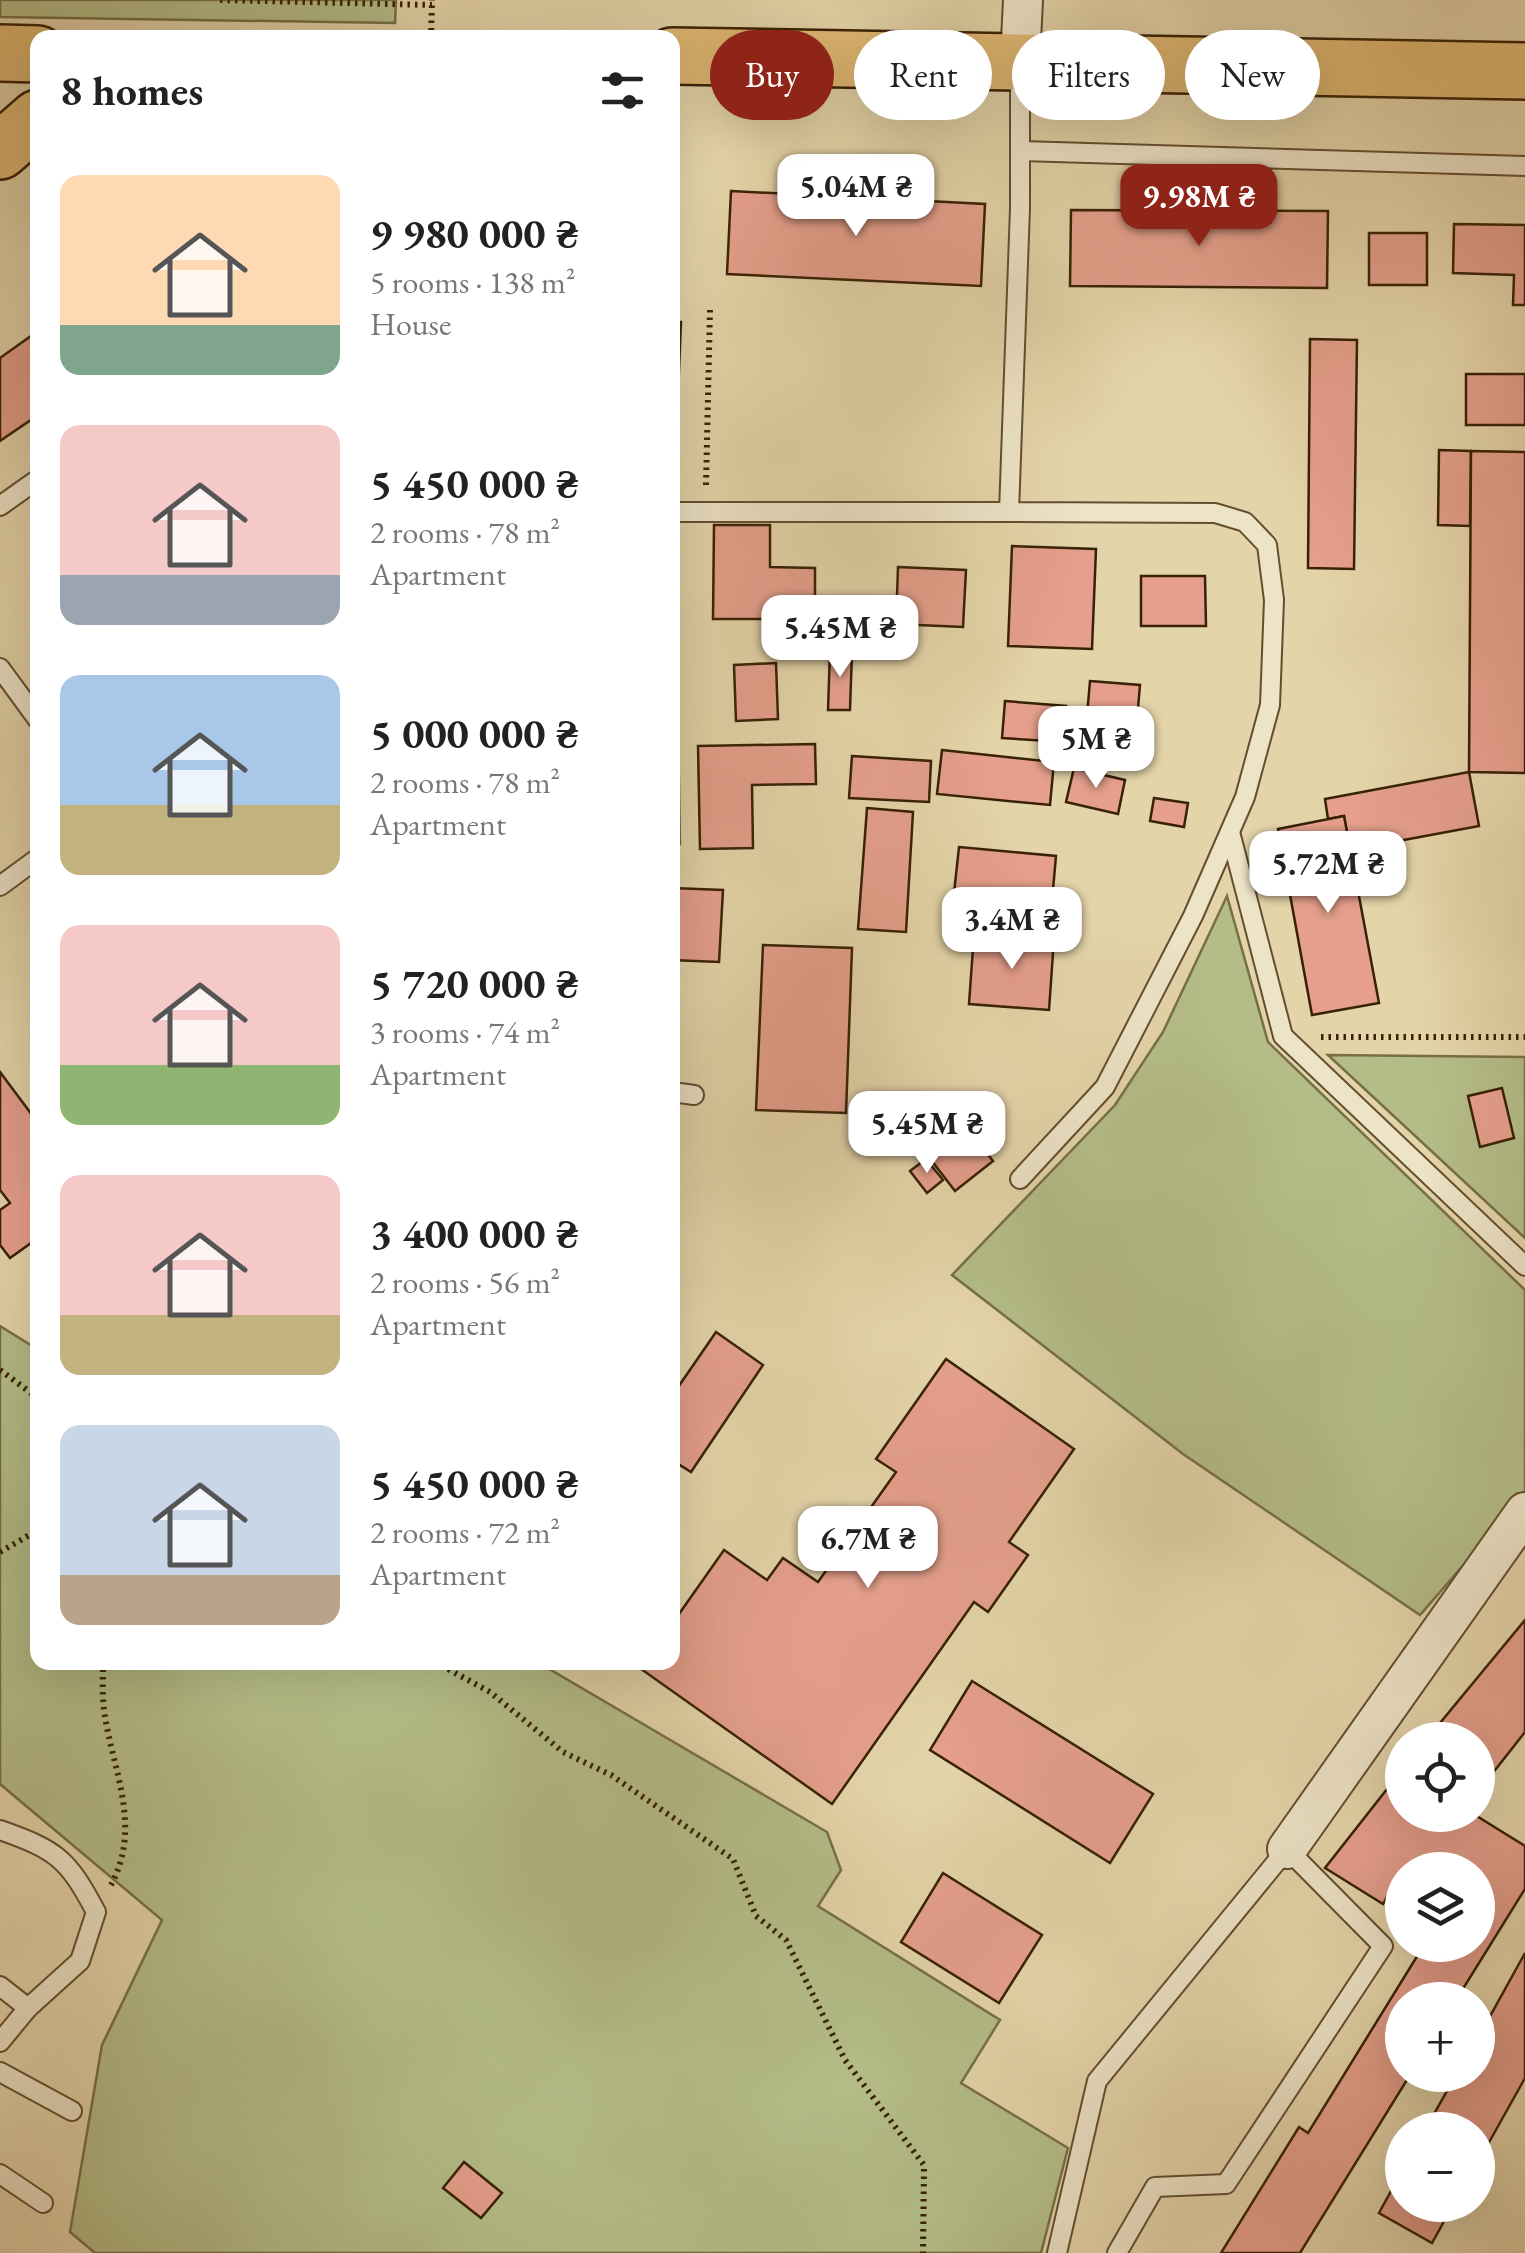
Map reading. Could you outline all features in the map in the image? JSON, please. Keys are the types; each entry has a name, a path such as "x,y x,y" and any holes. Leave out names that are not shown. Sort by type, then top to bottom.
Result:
{"main road":[{"path":"0,53 30,54"},
{"path":"680,56 1012,61"},
{"path":"1165,64 1525,71"},
{"path":"0,150 30,125"}],"street":[{"path":"1022,30 1023,0"},
{"path":"1288,1848 1525,1512"}],"lane":[{"path":"1008,512 1021,120"},
{"path":"1021,151 1525,166"},
{"path":"0,506 30,485"},
{"path":"680,512 1216,513 1245,522 1267,544 1274,600 1270,705 1245,797 1193,916 1104,1087 1020,1179"},
{"path":"0,668 30,709"},
{"path":"1230,832 1283,1036 1525,1266"},
{"path":"0,886 30,864"},
{"path":"680,1093 694,1095"},
{"path":"0,1830 40,1844 73,1869 96,1912 80,1962 28,2008 0,2042"},
{"path":"1057,2253 1097,2081 1288,1848 1383,1946 1226,2184 1156,2188 1117,2253"},
{"path":"0,1986 28,2008"},
{"path":"0,2072 72,2111"},
{"path":"0,2174 42,2203"}],"path":[{"path":"220,0 432,3 431,30"},
{"path":"706,512 710,309"},
{"path":"1283,1036 1525,1038"},
{"path":"0,1370 30,1392"},
{"path":"0,1552 30,1535"},
{"path":"96,1912 118,1871 127,1832 124,1794 104,1709 103,1670"},
{"path":"450,1670 490,1692 563,1752 611,1775 733,1859 756,1916 786,1940 846,2060 924,2165 923,2253"}],"green space":[{"path":"0,0 396,0 395,23 0,17"},
{"path":"1227,896 1268,1042 1525,1290 1525,1494 1420,1615 1183,1454 952,1275 1115,1105 1163,1032"},
{"path":"1328,1055 1525,1057 1525,1238"},
{"path":"0,1326 30,1345 30,1670 551,1670 827,1832 841,1870 818,1906 1000,2020 961,2083 1068,2148 1041,2253 95,2253 70,2232 102,2045 162,1920 0,1784"}],"building":[{"path":"731,191 985,204 981,286 727,274"},
{"path":"1071,210 1328,211 1327,288 1070,286"},
{"path":"1454,224 1525,225 1525,305 1513,305 1514,275 1453,273"},
{"path":"1369,233 1427,233 1427,285 1369,285"},
{"path":"30,337 30,420 0,441 0,358"},
{"path":"1310,339 1357,340 1354,569 1308,568"},
{"path":"1466,374 1525,374 1525,425 1466,425"},
{"path":"1439,450 1471,451 1470,526 1438,525"},
{"path":"1471,451 1525,452 1525,773 1469,772"},
{"path":"714,525 770,525 770,567 815,568 815,619 713,619"},
{"path":"1012,546 1096,549 1092,649 1008,646"},
{"path":"898,567 966,570 963,627 896,624"},
{"path":"1141,576 1205,576 1206,626 1141,626"},
{"path":"830,651 852,651 850,710 828,710"},
{"path":"776,663 778,719 736,721 734,665"},
{"path":"1090,681 1140,685 1133,765 1083,761"},
{"path":"1005,701 1066,706 1064,742 1002,738"},
{"path":"815,744 816,784 752,785 753,848 700,849 698,746"},
{"path":"942,750 1054,762 1050,805 937,794"},
{"path":"852,756 931,761 929,802 849,798"},
{"path":"1074,768 1125,780 1118,814 1066,802"},
{"path":"1469,772 1479,826 1350,850 1344,816 1328,819 1325,799"},
{"path":"1154,798 1188,803 1184,827 1150,821"},
{"path":"867,808 913,812 906,932 858,929"},
{"path":"1344,816 1379,1003 1312,1015 1278,829"},
{"path":"959,847 1056,856 1051,912 953,902"},
{"path":"680,888 723,890 719,962 680,960"},
{"path":"974,934 1054,939 1049,1010 969,1004"},
{"path":"763,945 852,948 846,1113 756,1110"},
{"path":"0,1072 30,1112 30,1244 10,1258 0,1245 0,1210 10,1203 0,1190"},
{"path":"1502,1088 1514,1138 1480,1147 1468,1096"},
{"path":"966,1126 993,1161 955,1191 928,1156"},
{"path":"926,1159 943,1180 927,1193 910,1171"},
{"path":"716,1332 763,1365 691,1472 680,1465 680,1384"},
{"path":"946,1359 1074,1449 1009,1542 1028,1555 988,1612 974,1602 832,1804 642,1670 680,1670 680,1613 724,1550 767,1580 783,1558 818,1582 896,1472 876,1459"},
{"path":"1525,1620 1525,1732 1495,1770 1495,1722 1441,1722"},
{"path":"972,1681 1153,1794 1110,1863 930,1750"},
{"path":"1385,1792 1385,1832 1495,1832 1495,1827 1525,1846 1525,1889 1495,1937 1495,1852 1385,1852 1383,1904 1325,1868"},
{"path":"943,1873 1042,1935 999,2003 901,1942"},
{"path":"1525,1953 1525,2078 1495,2132 1495,2112 1435,2112 1446,2092 1495,2092 1495,2007"},
{"path":"1414,1962 1480,1962 1467,1982 1401,1982"},
{"path":"1385,2008 1385,2092 1399,2092 1300,2253 1221,2253 1299,2127 1308,2133"},
{"path":"464,2162 502,2193 481,2218 443,2188"},
{"path":"1395,2222 1444,2222 1432,2243"}]}
